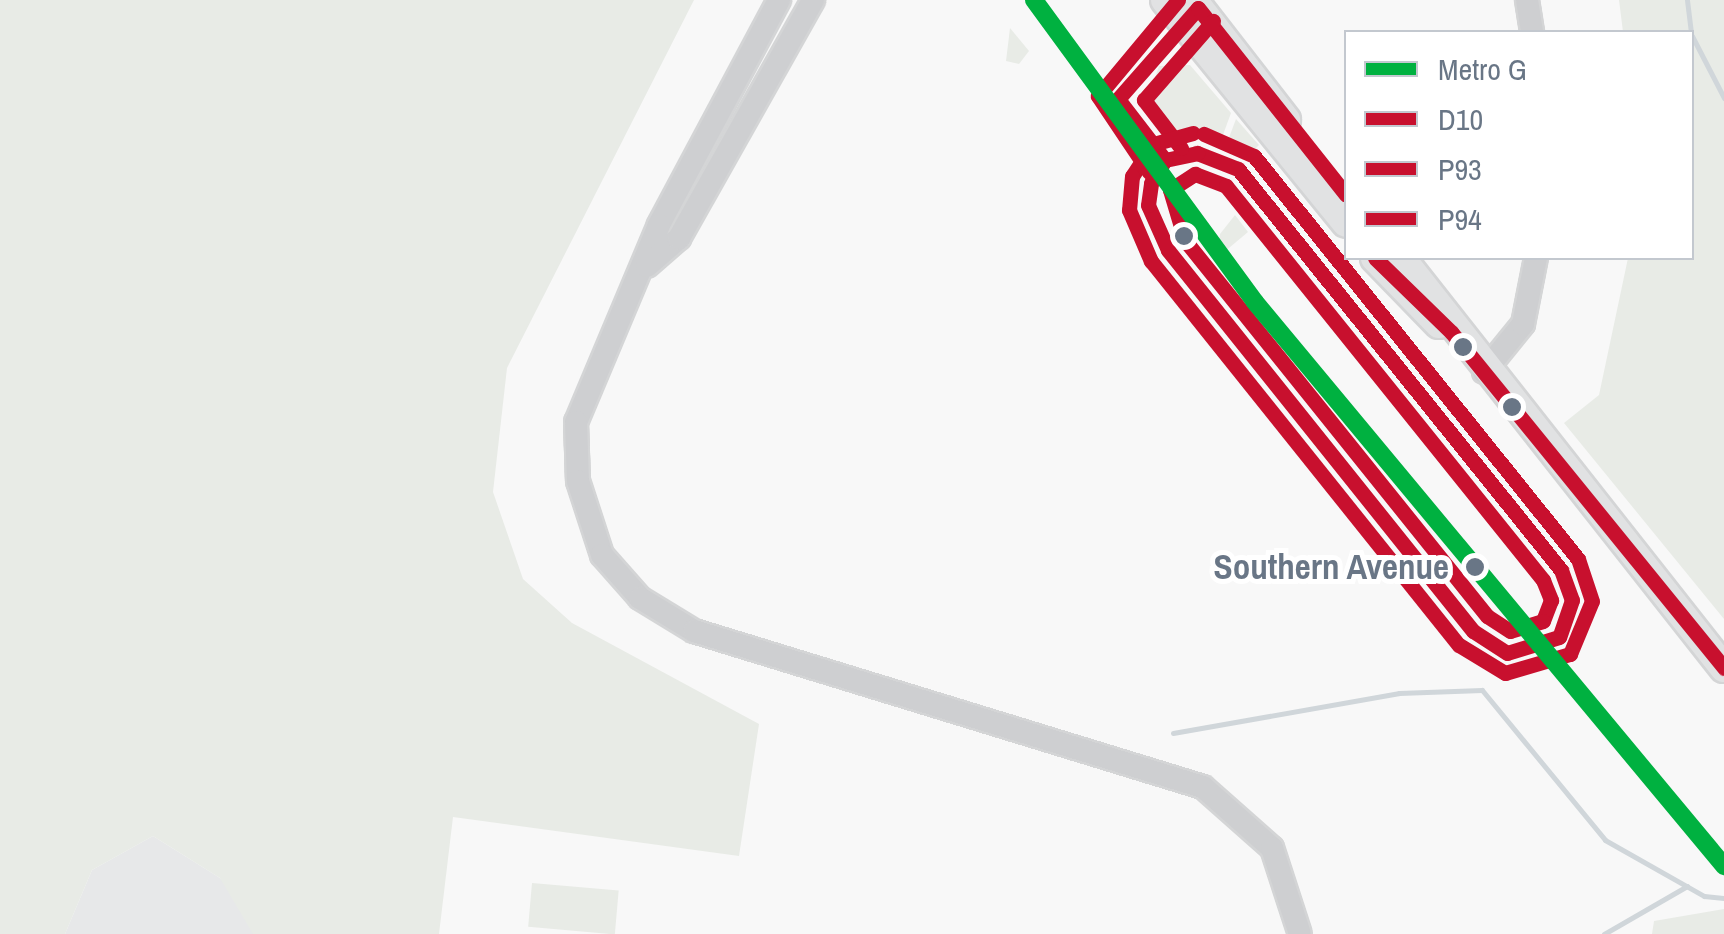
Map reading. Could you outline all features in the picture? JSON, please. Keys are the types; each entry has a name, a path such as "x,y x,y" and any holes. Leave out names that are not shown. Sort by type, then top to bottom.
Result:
{"main road":[{"path":"1164,0 1344,221"},
{"path":"1199,3 1344,192"},
{"path":"1377,260 1452,333"},
{"path":"1401,260 1452,333 1724,668"}],"street":[{"path":"779,0 659,225 647,266 593,374 574,457 602,555 640,598 735,645 1203,787 1272,848 1300,934"},
{"path":"647,266 679,238 813,0"},
{"path":"1527,0 1532,30"},
{"path":"1484,372 1524,324 1536,260"}],"shaded area":[{"path":"0,0 694,0 507,368 493,492 523,579 572,623 759,724 739,856 453,817 439,934 253,934 220,878 153,836 92,870 65,934 0,934"},
{"path":"1619,0 1724,0 1724,619 1564,423 1599,395 1628,260 1694,260 1694,30 1623,30"},
{"path":"1010,28 1029,51 1019,64 1006,61"},
{"path":"1190,65 1231,113 1220,143 1169,130 1146,104 1159,66"},
{"path":"1236,119 1259,145 1247,157 1227,143"},
{"path":"1235,215 1248,232 1217,258 1220,234"},
{"path":"153,836 228,883 256,934 65,934 92,870"},
{"path":"532,883 619,891 615,934 528,927"},
{"path":"1724,909 1724,934 1652,934 1654,921"}],"waterway":[{"path":"1687,0 1691,30"},
{"path":"1694,40 1724,98"},
{"path":"1173,733 1399,693 1482,690 1605,840 1704,896 1724,898"},
{"path":"1604,934 1687,886"}],"metro line":[{"name":"G","path":"1034,0 1255,302 1724,866"}],"transit line":[{"name":"P94","path":"1149,172 1098,96 1178,0"},
{"name":"D10","path":"1165,160 1118,99 1198,8 1344,192"},
{"name":"P93","path":"1181,148 1144,100 1213,21"},
{"name":"P94","path":"1193,133 1153,144 1132,176 1129,210 1151,261 1459,645 1505,673 1570,654 1592,601 1578,559 1254,156 1204,134"},
{"name":"D10","path":"1197,153 1238,169 1561,570 1572,600 1559,637 1507,653 1473,631 1168,250 1148,205 1151,183 1165,160 1197,153"},
{"name":"P93","path":"1195,174 1226,186 1543,580 1551,600 1543,621 1510,631 1487,616 1185,240 1170,190 1195,174"},
{"name":"D10","path":"1377,260 1452,333 1724,668"}],"place":[{"name":"Southern Avenue","path":"1475,567"}]}
